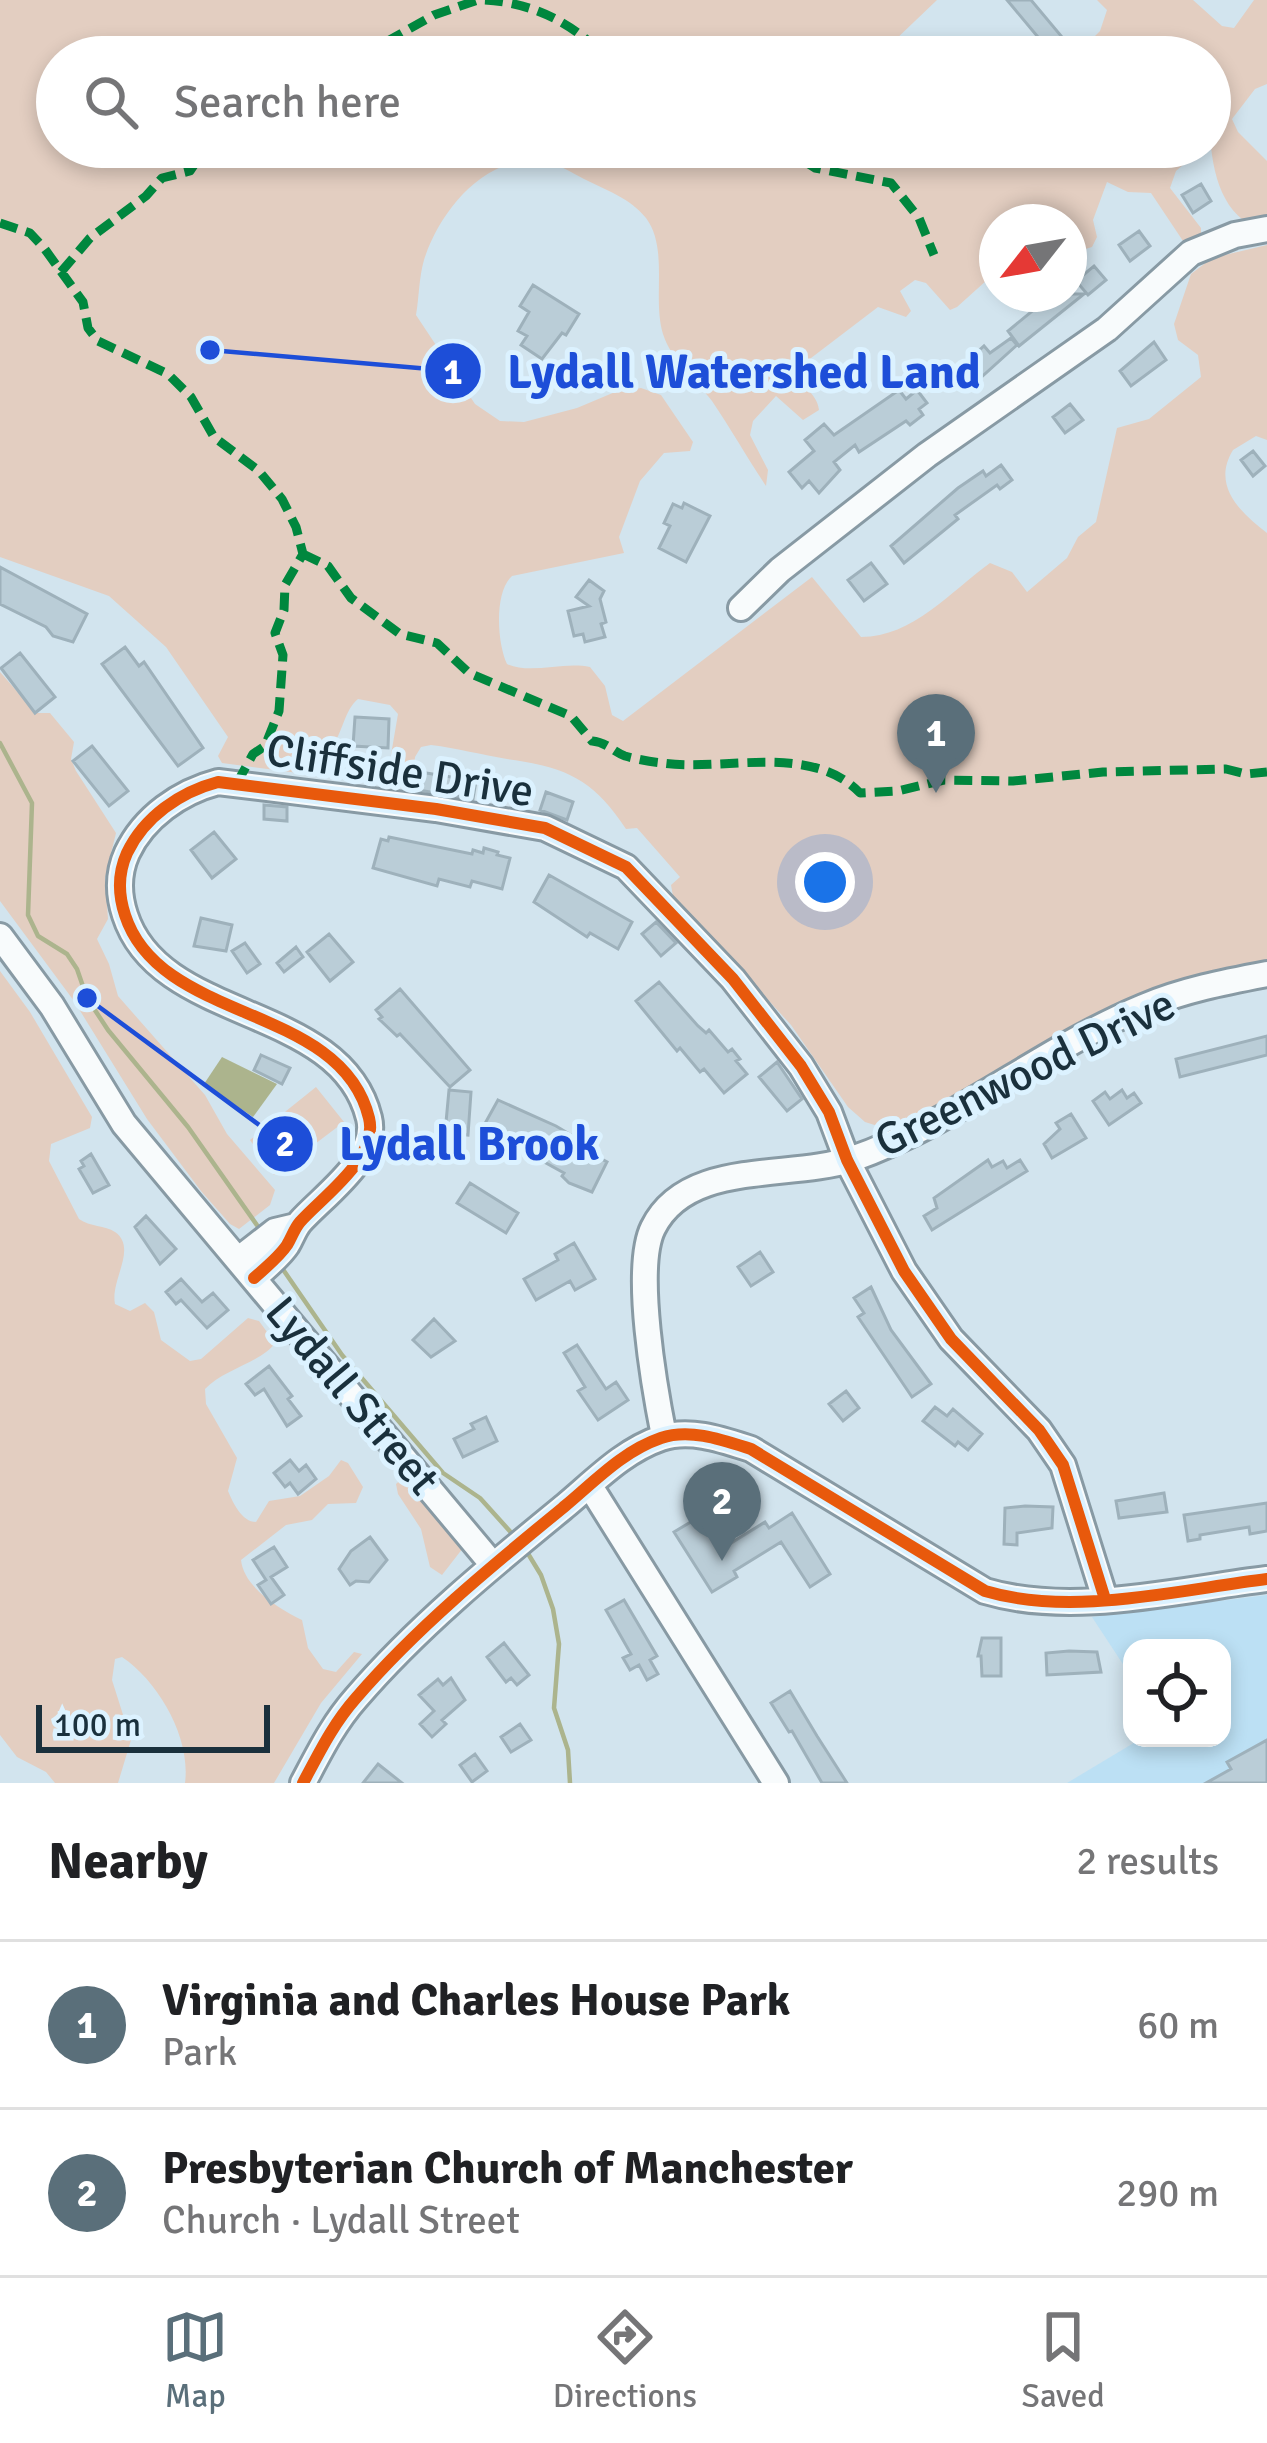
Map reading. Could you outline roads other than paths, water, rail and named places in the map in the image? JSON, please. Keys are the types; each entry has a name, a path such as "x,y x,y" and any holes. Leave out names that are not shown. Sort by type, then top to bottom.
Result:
{"street":[{"path":"741,608 780,570 927,455 1107,329 1191,253 1235,235 1267,229"},
{"name":"Cliffside Drive","path":"269,1249 352,1171 370,1133 369,1119 355,1087 332,1058 162,973 132,938 121,904 120,868 132,842 166,806 196,788 218,782 436,809 545,829 626,867 734,979 800,1066 829,1112 847,1160 904,1270 951,1340 1040,1430 1063,1466 1105,1599"},
{"name":"Lydall Street","path":"0,936 52,1006 124,1124 269,1249 511,1551"},
{"name":"Greenwood Drive","path":"664,1436 645,1278 646,1251 653,1227 690,1189 847,1160 918,1131 1144,1006 1267,974"},
{"path":"303,1783 329,1732 356,1697 511,1551 621,1458 664,1436 717,1438 751,1450 985,1591 1052,1605 1267,1579"},
{"path":"590,1486 776,1783"}],"waterway":[{"path":"0,743 32,803 28,915 38,936 67,954 108,1030 188,1127 259,1228"},
{"path":"282,1268 342,1355 443,1473 480,1498 516,1538"},
{"path":"527,1552 553,1609 559,1644 554,1708 568,1750 570,1783"}],"place":[{"name":"Lydall Watershed Land","path":"210,350"},
{"name":"Virginia and Charles House Park","path":"936,793"},
{"name":"Lydall Brook","path":"87,998"},
{"name":"Presbyterian Church of Manchester","path":"722,1561"}]}
